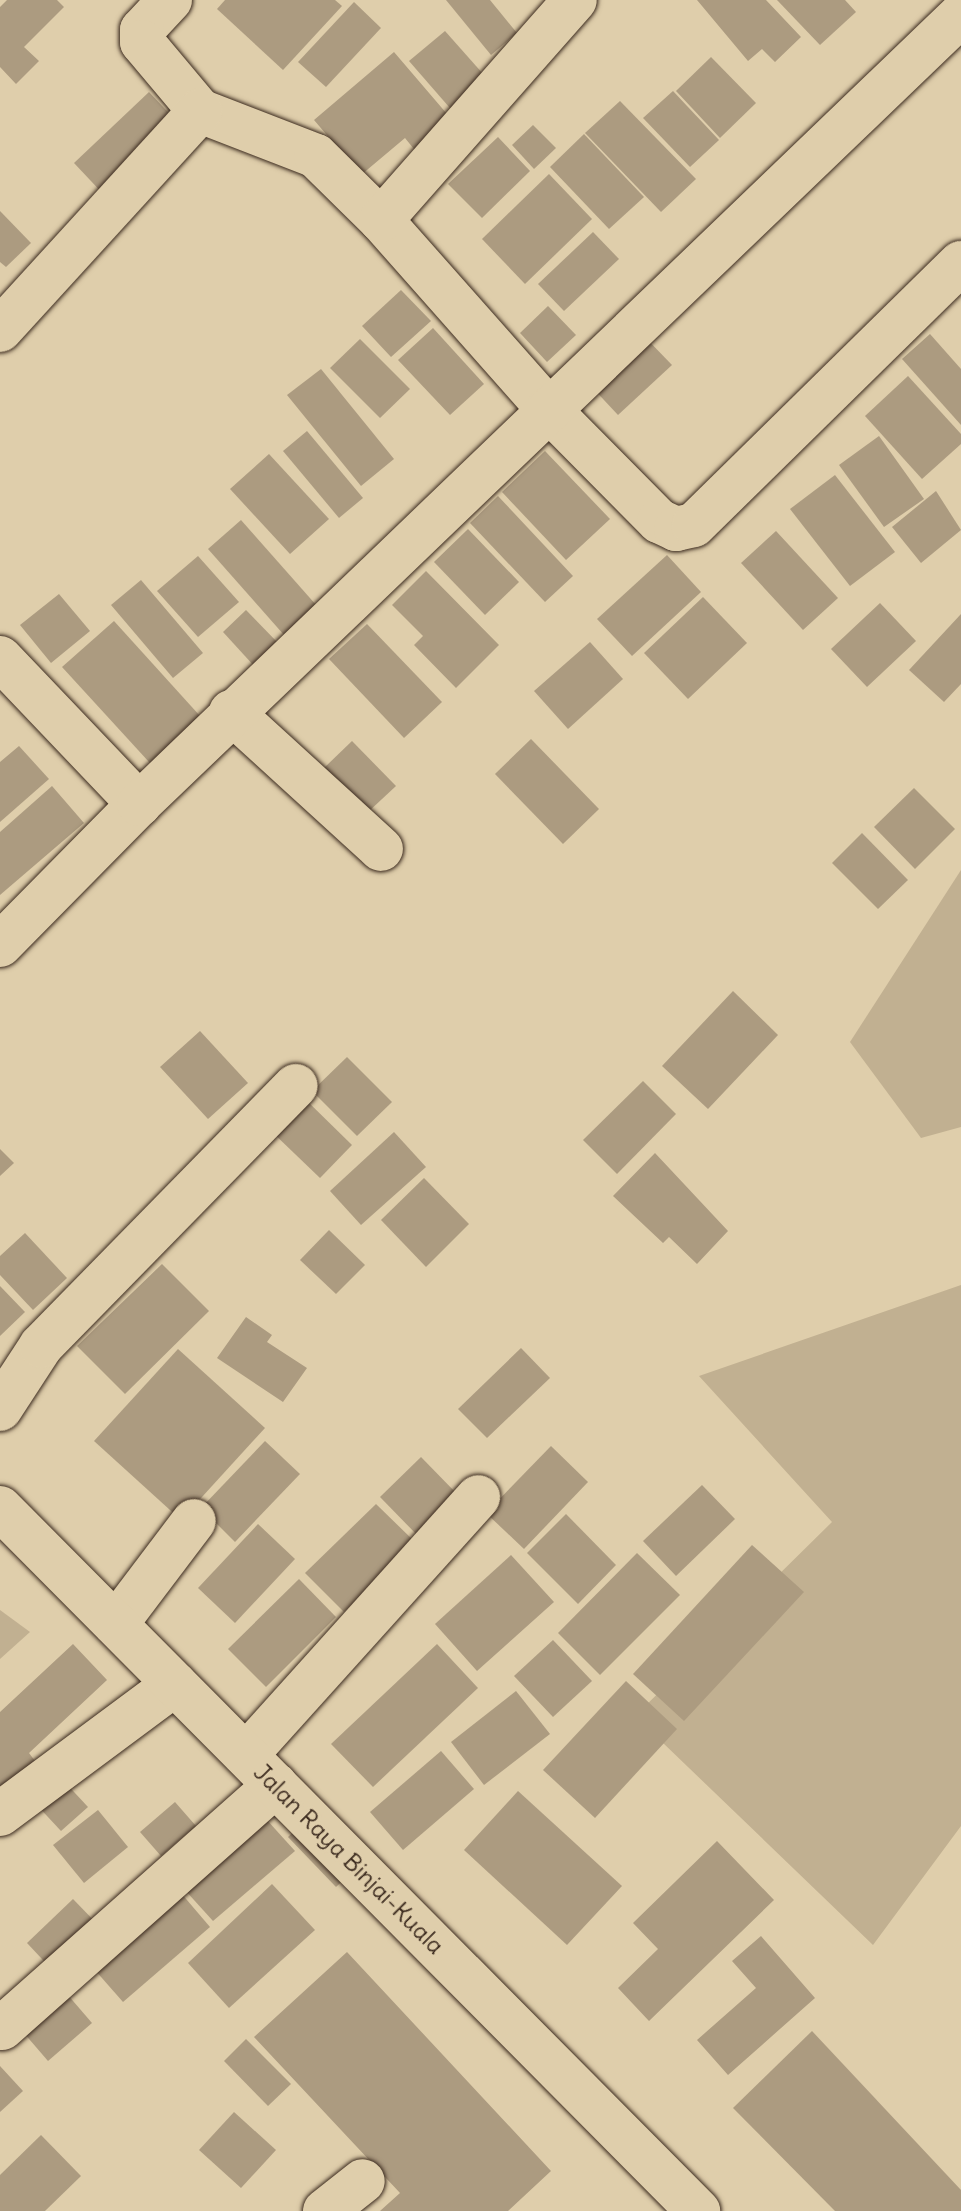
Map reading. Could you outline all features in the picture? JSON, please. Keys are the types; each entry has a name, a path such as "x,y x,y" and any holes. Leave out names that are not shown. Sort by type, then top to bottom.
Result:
{"street":[{"path":"170,0 142,30 142,42 200,111 316,156 381,220 548,409 659,521 684,529 961,263"},
{"path":"381,220 575,0"},
{"path":"0,945 231,712 961,15"},
{"path":"0,330 200,111"},
{"path":"0,658 139,804"},
{"path":"231,712 381,849"},
{"path":"0,1409 41,1346 296,1086"},
{"path":"2,2028 261,1770 478,1497"},
{"name":"Jalan Raya Binjai-Kuala","path":"0,1508 698,2211"},
{"path":"116,1624 194,1521"},
{"path":"0,1814 175,1684"},
{"path":"325,2211 363,2181"}],"shaded area":[{"path":"961,870 961,1127 921,1138 850,1042"},
{"path":"961,1285 961,1826 873,1945 635,1716 832,1522 699,1376"},
{"path":"0,1610 30,1632 0,1659"}],"building":[{"path":"7,0 57,0 64,7 24,47 39,61 16,84 0,67 0,7"},
{"path":"225,0 335,0 342,6 283,70 217,9"},
{"path":"446,0 490,0 517,33 491,55"},
{"path":"697,0 766,0 801,37 775,62 762,49 748,61"},
{"path":"777,0 845,0 856,12 820,45"},
{"path":"354,2 381,28 326,87 298,62"},
{"path":"445,31 492,84 456,115 409,61"},
{"path":"394,52 459,128 422,159 405,138 361,175 314,120"},
{"path":"711,57 756,103 720,138 676,91"},
{"path":"673,91 719,140 690,167 643,118"},
{"path":"149,92 182,127 106,197 74,163"},
{"path":"620,101 696,179 661,212 585,133"},
{"path":"533,125 556,148 534,169 512,145"},
{"path":"584,134 644,197 609,229 550,167"},
{"path":"498,137 530,171 482,218 448,184"},
{"path":"549,174 592,219 525,284 482,239"},
{"path":"0,211 31,243 6,267 0,262"},
{"path":"593,232 619,259 564,311 538,284"},
{"path":"401,290 431,321 391,357 362,326"},
{"path":"548,306 576,335 547,362 520,333"},
{"path":"433,328 484,384 450,415 398,360"},
{"path":"642,334 672,365 618,415 589,384"},
{"path":"930,334 961,369 961,425 902,359"},
{"path":"360,339 410,389 380,418 330,368"},
{"path":"321,369 394,459 361,486 287,395"},
{"path":"908,376 961,434 961,444 922,479 865,416"},
{"path":"307,431 363,498 339,518 283,451"},
{"path":"879,436 924,499 884,527 839,465"},
{"path":"545,451 610,519 566,560 502,492"},
{"path":"269,454 329,519 290,554 230,489"},
{"path":"835,475 895,552 850,586 790,509"},
{"path":"936,491 961,530 921,563 892,527"},
{"path":"498,496 573,576 545,602 470,523"},
{"path":"241,520 317,606 284,635 208,549"},
{"path":"468,529 519,582 485,615 434,562"},
{"path":"776,531 838,598 803,630 741,563"},
{"path":"667,555 701,592 632,656 597,619"},
{"path":"198,556 239,602 198,637 157,591"},
{"path":"426,571 499,645 456,688 414,645 423,636 392,605"},
{"path":"141,580 203,653 173,678 111,605"},
{"path":"59,594 90,631 51,663 20,625"},
{"path":"703,597 747,643 688,699 644,653"},
{"path":"880,603 916,641 867,687 831,649"},
{"path":"246,610 279,644 255,667 223,632"},
{"path":"961,614 961,684 944,702 909,670"},
{"path":"114,621 210,727 160,774 62,667"},
{"path":"367,624 442,702 404,738 329,659"},
{"path":"590,642 623,679 568,729 534,691"},
{"path":"531,739 599,809 563,844 495,774"},
{"path":"352,741 396,786 367,813 324,768"},
{"path":"19,746 49,779 0,822 0,762"},
{"path":"52,786 84,823 0,895 0,832"},
{"path":"914,788 955,829 915,869 874,827"},
{"path":"862,833 908,880 878,909 832,863"},
{"path":"733,991 778,1035 708,1109 662,1066"},
{"path":"200,1031 248,1083 208,1119 160,1067"},
{"path":"347,1057 392,1102 357,1136 312,1091"},
{"path":"643,1081 676,1114 617,1174 583,1140"},
{"path":"303,1097 352,1145 320,1178 270,1130"},
{"path":"394,1132 426,1167 361,1225 330,1191"},
{"path":"0,1149 14,1163 0,1176"},
{"path":"655,1153 728,1231 697,1264 669,1237 663,1243 613,1196"},
{"path":"424,1178 469,1224 426,1267 381,1220"},
{"path":"329,1230 365,1265 336,1294 300,1260"},
{"path":"25,1233 67,1278 33,1310 0,1275 0,1256"},
{"path":"162,1264 209,1311 125,1394 77,1346"},
{"path":"0,1286 25,1312 0,1336"},
{"path":"246,1317 272,1335 267,1342 307,1368 283,1402 217,1358"},
{"path":"521,1348 550,1378 487,1438 458,1409"},
{"path":"178,1349 265,1428 181,1520 94,1441"},
{"path":"265,1441 300,1474 235,1542 201,1508"},
{"path":"551,1446 588,1482 524,1549 486,1513"},
{"path":"421,1457 460,1497 419,1537 380,1497"},
{"path":"702,1485 735,1519 676,1576 643,1541"},
{"path":"376,1504 415,1542 344,1612 305,1573"},
{"path":"566,1514 616,1565 578,1604 527,1553"},
{"path":"258,1524 295,1559 235,1623 198,1588"},
{"path":"752,1545 804,1592 684,1721 633,1674"},
{"path":"637,1553 680,1595 600,1675 558,1633"},
{"path":"511,1555 554,1602 477,1671 435,1624"},
{"path":"299,1579 336,1617 266,1687 228,1649"},
{"path":"553,1640 592,1681 553,1717 514,1676"},
{"path":"73,1644 107,1680 29,1753 35,1761 0,1792 0,1712"},
{"path":"437,1644 478,1688 373,1787 331,1744"},
{"path":"626,1681 677,1729 595,1818 543,1770"},
{"path":"516,1691 550,1734 484,1785 451,1742"},
{"path":"441,1751 474,1789 403,1850 370,1812"},
{"path":"61,1778 88,1807 61,1831 34,1802"},
{"path":"518,1791 622,1886 567,1945 464,1850"},
{"path":"175,1802 196,1826 161,1856 140,1832"},
{"path":"257,1809 295,1851 213,1921 184,1889"},
{"path":"98,1810 128,1847 84,1883 53,1845"},
{"path":"303,1823 351,1873 336,1887 288,1837"},
{"path":"717,1841 774,1900 649,2021 618,1988 658,1949 633,1923"},
{"path":"272,1884 315,1930 229,2008 188,1963"},
{"path":"175,1886 210,1927 123,2002 87,1961"},
{"path":"73,1899 103,1930 56,1974 27,1943"},
{"path":"761,1936 815,1998 728,2075 697,2040 756,1988 732,1961"},
{"path":"347,1952 551,2171 508,2211 380,2211 400,2193 254,2037"},
{"path":"61,1987 92,2023 48,2061 17,2025"},
{"path":"812,2031 961,2190 961,2211 835,2211 733,2108"},
{"path":"246,2039 291,2084 268,2106 224,2061"},
{"path":"0,2066 23,2091 0,2112"},
{"path":"234,2112 276,2150 241,2188 199,2150"},
{"path":"41,2135 81,2176 45,2211 0,2211 0,2175"}]}
